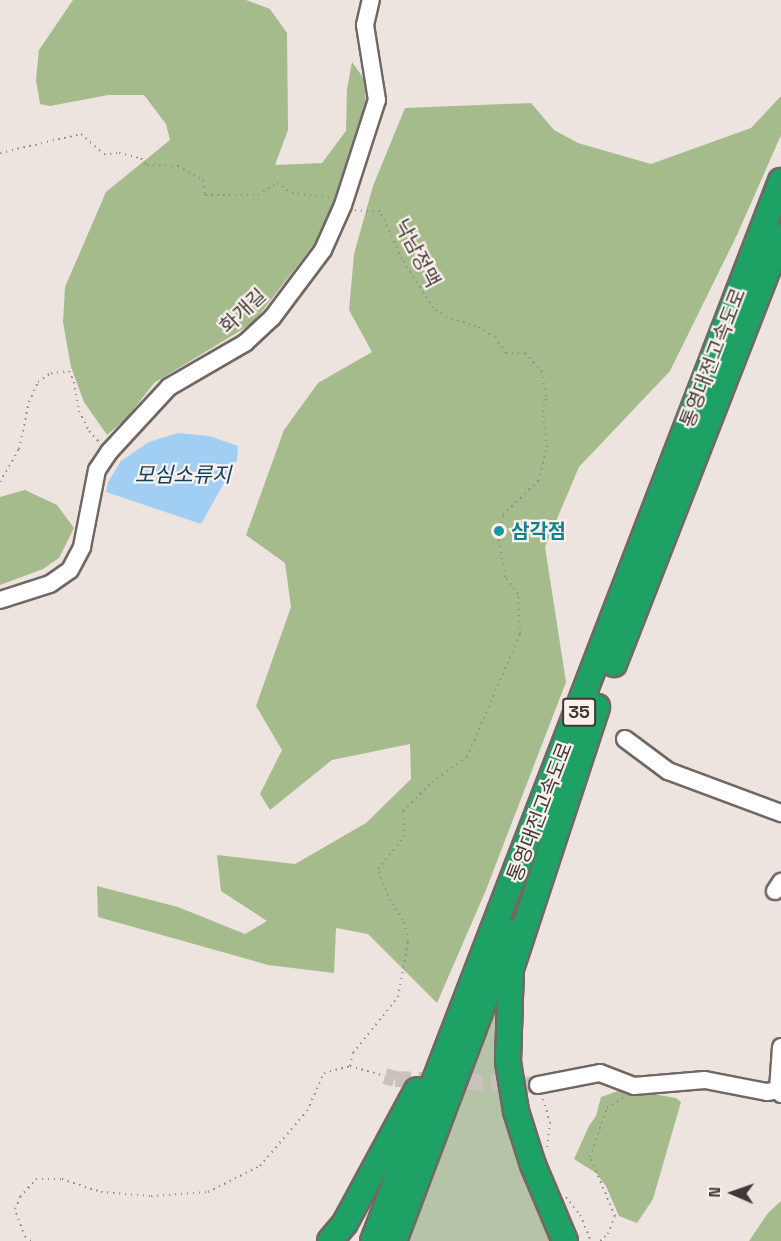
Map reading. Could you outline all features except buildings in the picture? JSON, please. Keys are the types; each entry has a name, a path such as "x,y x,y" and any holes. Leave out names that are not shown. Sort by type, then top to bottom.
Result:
{"highway":[{"name":"통영대전고속도로","path":"374,1241 781,181"},
{"name":"통영대전고속도로","path":"394,1241 597,707 781,236"},
{"path":"566,1241 533,1164 516,1111 508,1062 509,1011 512,969 597,707"},
{"path":"330,1241 345,1223 396,1131 480,964"}],"street":[{"name":"화개길","path":"0,600 50,584 70,570 82,547 97,470 109,452 169,387 245,343 272,318 323,250 343,205 377,100 365,24 371,0"},
{"path":"625,739 668,771 781,813"},
{"path":"538,1085 600,1073 634,1086 705,1080 767,1092 779,1092 781,1047"}],"path":[{"name":"낙남정맥","path":"0,153 81,134 104,154 119,153 141,158 147,165 178,166 203,180 206,195 258,195 277,183 292,193 326,195 356,211 380,211 402,259 433,308 447,317 476,326 495,337 506,353 525,353 542,372 546,396 543,412 548,447 538,481 503,515 500,541 505,577 518,594 520,634 467,757 432,782 404,811 404,837 378,869 390,901 404,921 408,941 398,997 369,1030 353,1053 350,1066"},
{"path":"0,482 19,449 29,402 38,382 51,374 69,371 74,382 78,411 89,431 109,452"},
{"path":"31,1241 25,1237 15,1209 20,1197 36,1179 62,1179 101,1192 151,1196 208,1192 260,1167 307,1111 324,1073 350,1066 385,1076"},
{"path":"538,1085 550,1122 547,1150"},
{"path":"600,1241 608,1234 615,1216 590,1157 607,1108 632,1094 634,1086"},
{"path":"561,1189 580,1215 591,1241"}],"green space":[{"path":"73,0 246,0 270,9 287,33 288,130 275,165 322,163 346,131 347,89 352,62 364,79 366,104 324,231 253,323 154,383 126,419 107,435 84,402 71,367 63,322 65,287 106,192 170,140 166,124 144,95 108,95 50,106 40,104 36,80 39,50"},
{"path":"781,96 781,135 737,235 670,371 579,467 545,547 566,682 486,890 437,1003 368,934 336,928 334,973 268,965 98,917 97,886 178,907 245,934 267,921 221,891 217,855 295,864 366,823 411,779 410,744 332,760 270,810 260,794 282,750 256,706 291,607 285,563 246,535 284,430 318,383 372,352 349,310 354,254 373,186 405,108 531,103 554,130 578,143 651,164 751,128"},
{"path":"25,490 57,505 74,528 59,558 43,569 0,585 0,497"},
{"path":"499,1000 555,1241 406,1241 494,1005"},
{"path":"624,1089 676,1098 681,1102 653,1199 637,1223 619,1216 606,1186 596,1173 574,1159 596,1116 601,1097"},
{"path":"781,1201 781,1241 749,1241 768,1213"}],"water":[{"name":"모심소류지","path":"178,433 209,436 238,446 237,460 201,524 106,492 108,482 121,461 149,442"}],"tunnel":[{"path":"385,1076 395,1079 538,1085"}],"place":[{"name":"삼각점","path":"499,531"}]}
